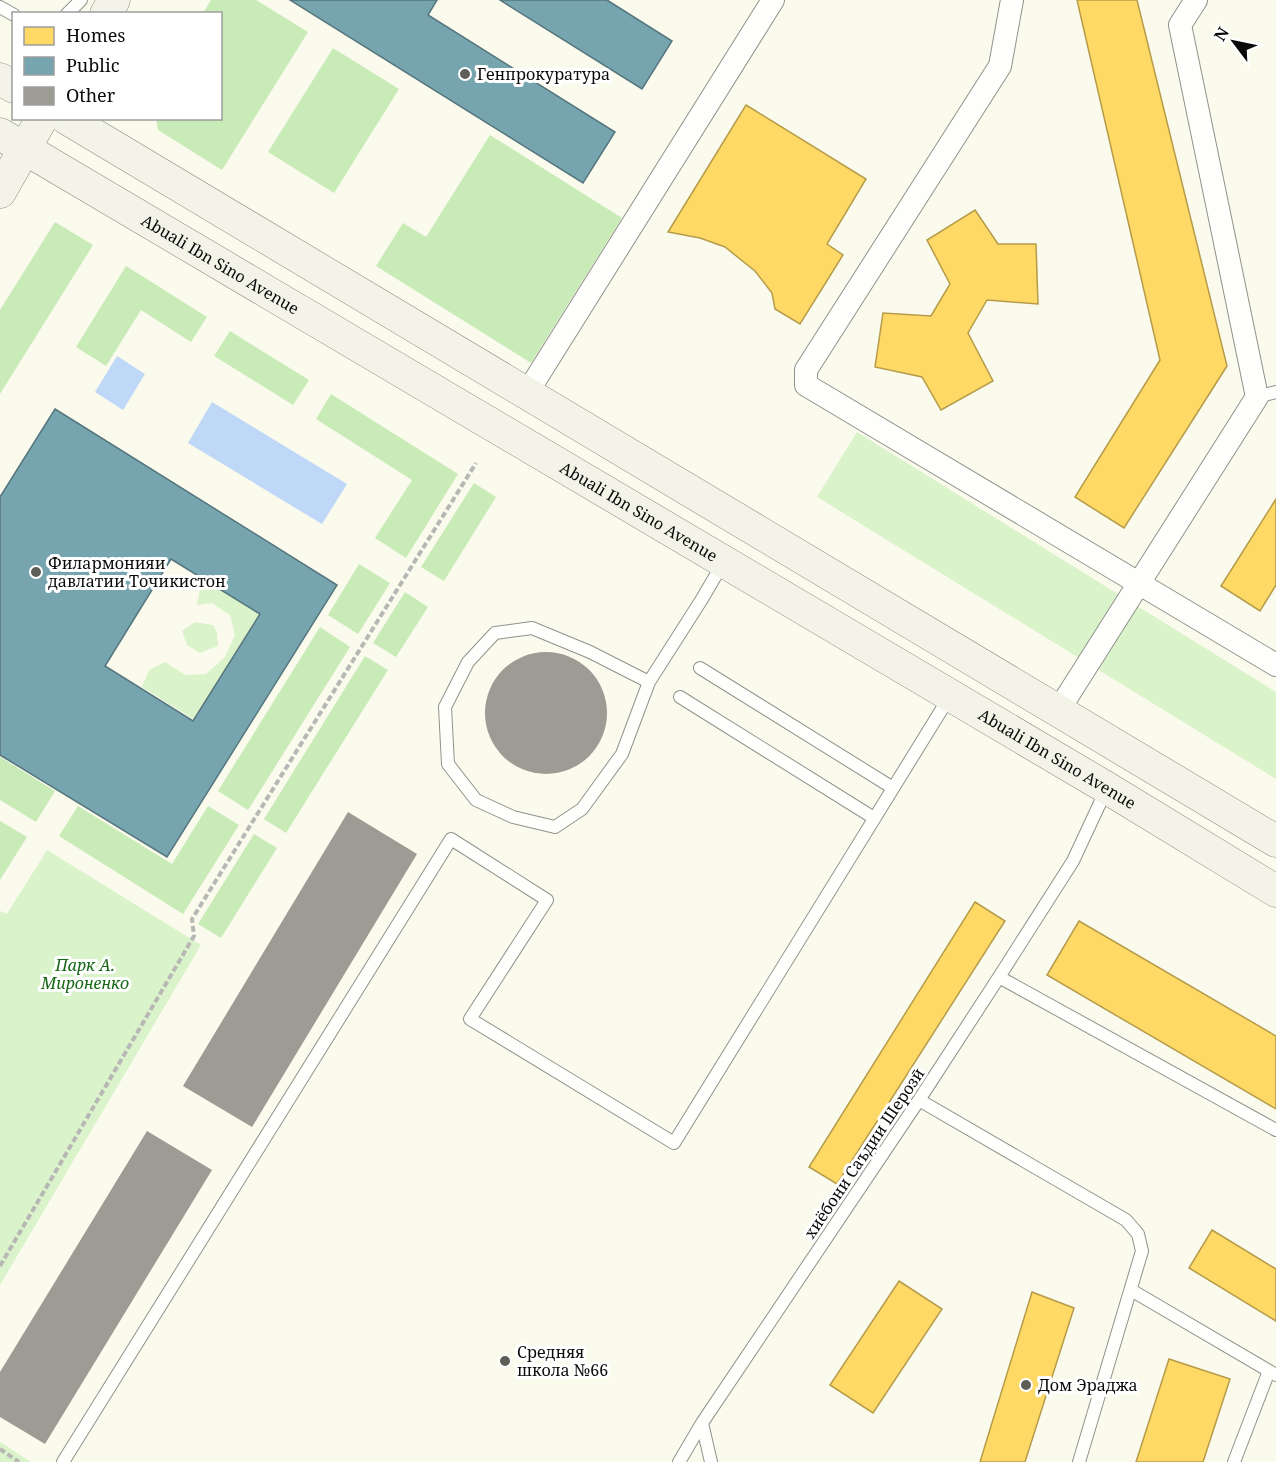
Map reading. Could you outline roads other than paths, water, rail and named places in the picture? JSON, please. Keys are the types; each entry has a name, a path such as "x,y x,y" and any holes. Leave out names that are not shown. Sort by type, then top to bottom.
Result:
{"main road":[{"path":"0,192 13,142 40,120"},
{"path":"69,120 1276,842"},
{"name":"Abuali Ibn Sino Avenue","path":"13,142 1107,788 1276,891"}],"street":[{"path":"527,393 773,0"},
{"path":"1012,0 1000,66 806,370 806,385 1276,665"},
{"path":"1059,711 1139,584 1267,394 1180,26 1196,0"}],"lane":[{"path":"69,12 81,0"},
{"path":"649,682 590,652 532,628 495,633 468,662 445,707 448,764 476,800 513,817 555,827 582,809 622,754 649,682 723,562"},
{"path":"700,668 893,788"},
{"path":"63,1462 451,839 547,900 470,1019 674,1143 950,695"},
{"path":"680,697 874,818"},
{"name":"хиёбони Саъдии Шерозӣ","path":"679,1462 702,1423 919,1100 1073,861 1107,788"},
{"path":"999,977 1276,1130"},
{"path":"919,1100 1126,1220 1138,1234 1142,1251 1079,1462"},
{"path":"1131,1290 1272,1373 1233,1462"},
{"path":"702,1423 711,1462"}],"water":[{"path":"117,356 145,374 123,410 95,392"},
{"path":"212,402 347,484 322,524 188,443"}],"place":[{"name":"Генпрокуратура","path":"465,74"},
{"name":"Филармонияи давлатии Точикистон","path":"36,572"},
{"name":"Средняя школа №66","path":"505,1361"},
{"name":"Дом Эраджа","path":"1026,1385"}],"park label":[{"name":"Парк А. Мироненко","path":"85,974"}]}
